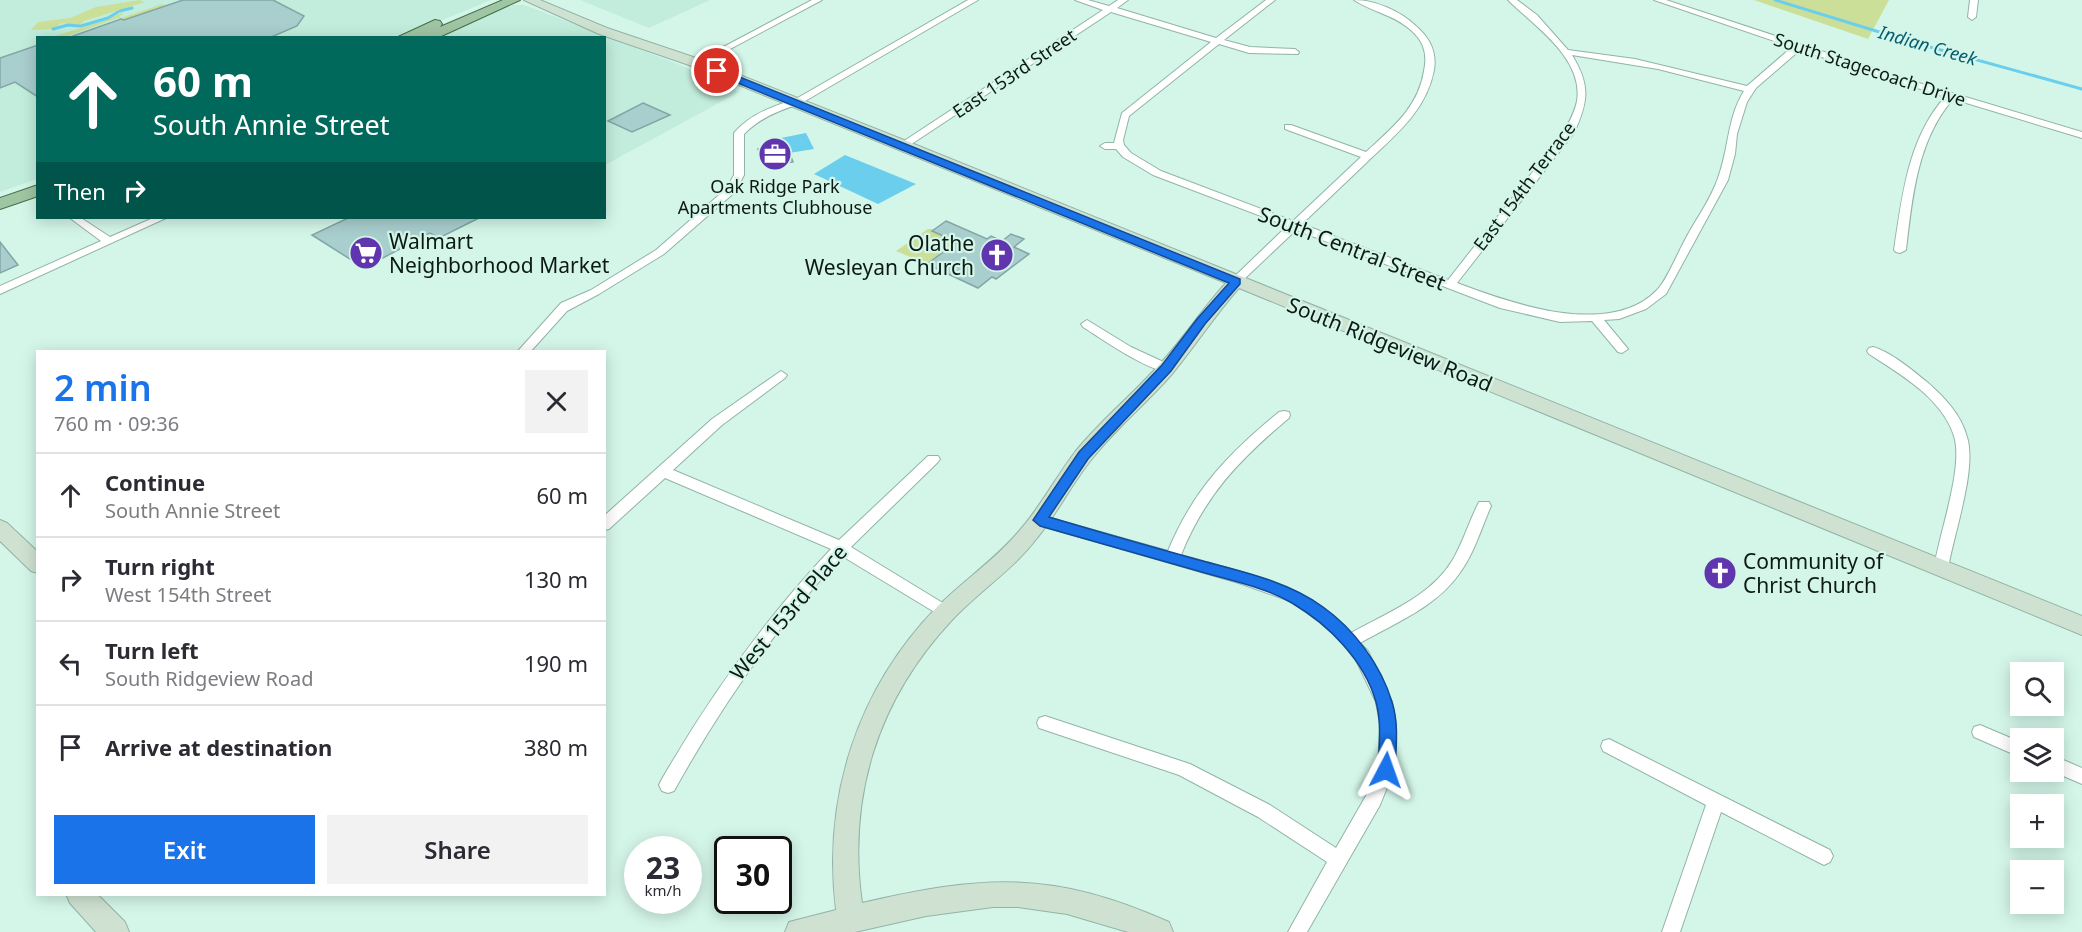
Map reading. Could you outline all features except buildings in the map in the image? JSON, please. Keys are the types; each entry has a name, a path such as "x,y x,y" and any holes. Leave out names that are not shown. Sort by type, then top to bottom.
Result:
{"main road":[{"path":"407,36 491,0"},
{"path":"429,36 514,0"},
{"name":"South Ridgeview Road","path":"530,0 603,31 697,63 904,145 2082,626"},
{"name":"South Ridgeview Road","path":"556,0 689,55 697,63"},
{"path":"0,192 36,180"},
{"path":"0,204 36,191"},
{"path":"850,920 845,857 855,770 866,730 882,693 901,664 946,612 1000,563 1040,520 1083,456 1166,368 1201,321 1236,281"},
{"path":"0,528 36,564"},
{"path":"799,932 970,896 1011,895 1051,898 1092,906 1125,915 1159,932"},
{"path":"82,896 116,932"}],"street":[{"path":"697,63 818,0"},
{"path":"525,350 560,310 595,292 660,252 736,184 739,176 739,141 790,111 797,102 974,0"},
{"path":"1079,0 1249,50 1295,52"},
{"name":"East 153rd Street","path":"904,145 1124,0"},
{"path":"1105,146 1119,146 1120,128 1125,116 1216,41 1271,0"},
{"path":"1236,281 1368,156 1418,105 1426,90 1431,62 1427,44 1412,27 1380,7 1358,0"},
{"name":"East 154th Terrace","path":"1450,285 1569,133 1580,108 1582,88 1564,52 1535,16 1512,0"},
{"name":"South Stagecoach Drive","path":"1658,0 2082,135"},
{"path":"1972,17 1974,0"},
{"path":"1564,52 1604,55 1666,67 1750,90 1799,46"},
{"name":"South Central Street","path":"1119,146 1127,155 1157,173 1504,305 1560,318 1596,318 1615,316 1642,306 1662,292 1723,180 1734,126 1742,102 1750,90"},
{"path":"1899,250 1923,140 1935,114 1951,95"},
{"path":"1288,127 1368,156"},
{"path":"76,219 109,241"},
{"path":"0,290 159,219"},
{"path":"1596,318 1622,349"},
{"path":"1087,324 1127,350 1166,368"},
{"path":"1873,351 1927,389 1948,412 1960,434 1963,454 1941,568"},
{"path":"606,523 717,422 781,375"},
{"path":"1172,558 1192,511 1210,485 1239,453 1284,415"},
{"name":"West 153rd Place","path":"669,784 694,735 744,661 791,603 896,491 933,459"},
{"path":"664,472 843,548 946,612"},
{"path":"1350,641 1432,593 1445,581 1456,567 1484,506"},
{"path":"1040,520 1242,578 1295,597 1325,616 1350,641 1370,671 1384,702 1388,724 1386,770 1374,799 1297,932"},
{"path":"1045,723 1184,769 1264,811 1338,859"},
{"path":"1980,732 2010,746"},
{"path":"1609,746 1824,856"},
{"path":"2064,768 2082,776"},
{"path":"1671,932 1716,801"}],"shaded area":[{"path":"0,0 491,0 404,36 36,36 36,179 0,192"},
{"path":"580,0 710,0 649,28"},
{"path":"513,5 524,5 606,36 440,36"},
{"path":"606,36 680,65 739,92 606,164"}],"green space":[{"path":"139,0 145,2 84,21 80,25 62,23 52,29 31,30 38,22 70,18 96,7"},
{"path":"1754,0 1889,0 1868,39"},
{"path":"162,4 166,6 124,20 118,18 68,36 55,36 104,21 121,13 124,14 119,16 121,18"},
{"path":"928,229 935,229 933,231 973,250 927,264 896,251"}],"water":[{"path":"806,133 814,149 789,153 781,138"},
{"path":"845,155 916,184 878,204 814,174"}],"waterway":[{"name":"Indian Creek","path":"1775,0 1912,42 2082,89"},
{"path":"120,11 132,8"},
{"path":"81,26 108,18 118,12"},
{"path":"53,29 68,25 79,26"}],"place":[{"name":"Oak Ridge Park Apartments Clubhouse","path":"775,154"},
{"name":"Walmart Neighborhood Market","path":"366,253"},
{"name":"Olathe Wesleyan Church","path":"997,255"},
{"name":"Community of Christ Church","path":"1720,573"}],"route":[{"path":"717,71 1236,281 1201,321 1166,368 1083,456 1040,520 1242,578 1295,597 1318,612 1335,625 1362,656 1384,702 1388,724 1386,770"}]}
